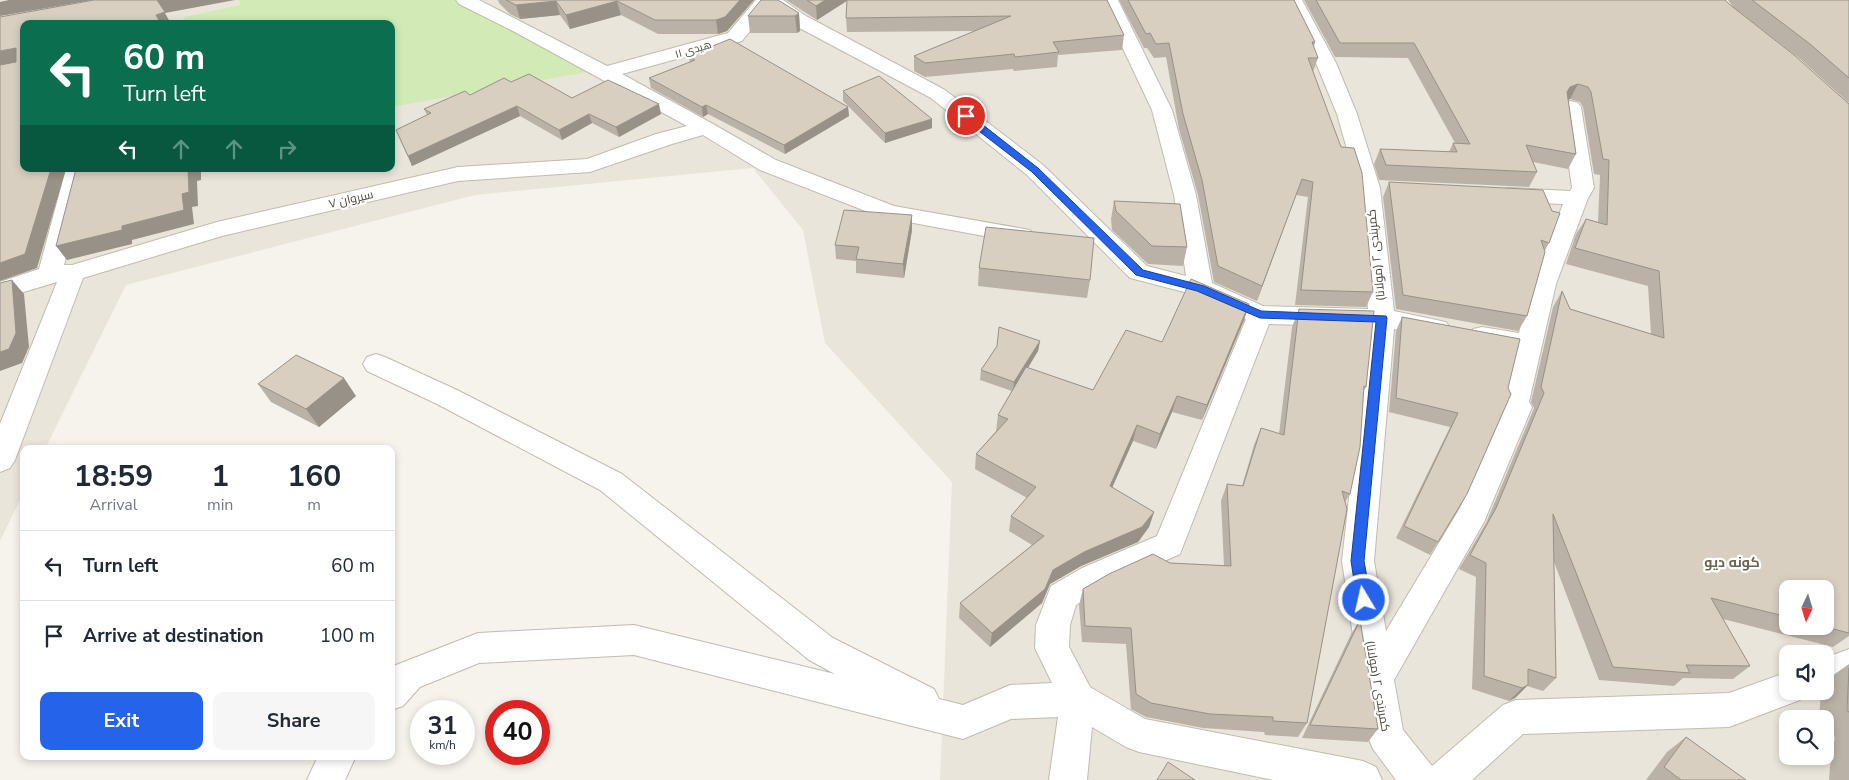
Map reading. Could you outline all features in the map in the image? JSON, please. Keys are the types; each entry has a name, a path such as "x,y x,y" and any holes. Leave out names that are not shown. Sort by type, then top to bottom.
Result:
{"street":[{"path":"465,0 520,26 706,128 768,165 890,212 1041,238"},
{"path":"766,0 775,3 799,20 938,94 1035,170 1139,272 1200,288 1260,314 1382,318 1529,344"},
{"name":"هیدی ۱۱","path":"605,73 735,36 766,0"},
{"path":"1109,0 1162,110 1185,195 1200,288"},
{"name":"کمربندی ۲ (مولانا)","path":"1294,0 1326,63 1379,188 1382,318 1358,561 1386,736 1419,780"},
{"path":"1377,677 1473,514 1518,407 1515,402 1544,284 1577,198 1583,188 1571,107"},
{"name":"سیروان ۷","path":"0,291 216,230 448,176 590,164 664,139 706,128"},
{"path":"0,460 13,398 61,274 77,172"},
{"path":"1488,194 1577,198"},
{"path":"1079,244 1117,251"},
{"path":"1260,314 1169,545 1093,578 1063,596 1053,625 1052,648 1078,699 1139,735 1363,780"},
{"path":"376,364 447,397 611,482 821,649 963,722"},
{"path":"395,690 408,676 478,648 634,640 963,722 1010,702 1078,699"},
{"path":"1834,671 1849,665"},
{"path":"1444,780 1516,717 1729,710 1779,691"},
{"path":"1068,780 1078,699"},
{"path":"326,780 336,760"}],"shaded area":[{"path":"0,0 1849,0 1849,780 940,780 952,482 825,343 803,230 753,168 475,195 126,285 47,445 20,445 20,500 0,541"}],"green space":[{"path":"239,0 461,0 599,70 395,106 395,20 184,20 184,17 241,5"}],"building":[{"path":"94,0 157,0 165,12 156,15 159,20 20,20 20,172 50,172 25,254 0,263 0,65 16,62 16,48 0,51 0,17"},
{"path":"506,0 740,0 725,17 716,20 655,20 617,1 566,15 556,1 516,5"},
{"path":"761,0 778,0 799,13 795,16 748,16"},
{"path":"807,0 825,0 816,6"},
{"path":"847,0 1107,0 1124,35 1053,42 1059,52 1015,57 1014,54 925,63 914,56 1011,16 846,18"},
{"path":"1128,0 1294,0 1315,42 1312,42 1318,58 1308,58 1341,147 1354,148 1362,173 1373,292 1301,290 1313,182 1302,179 1262,286 1218,266 1202,180 1183,114 1169,43 1156,44 1150,33 1146,34"},
{"path":"1316,0 1725,0 1794,55 1849,104 1849,633 1834,629 1834,580 1779,580 1779,615 1711,598 1750,666 1686,665 1690,673 1613,667 1553,514 1556,678 1528,669 1528,685 1522,688 1484,676 1486,563 1470,555 1496,508 1544,393 1541,387 1562,291 1570,309 1664,338 1659,271 1575,248 1586,219 1607,225 1609,160 1603,159 1591,92 1588,87 1578,84 1570,87 1567,92 1576,154 1526,145 1537,172 1386,165 1380,149 1457,152 1453,143 1470,144 1414,43 1340,43"},
{"path":"1752,0 1849,0 1849,78 1810,44"},
{"path":"730,39 848,107 784,145 706,105 702,107 649,78 695,60 688,56"},
{"path":"529,74 572,98 608,80 659,104 616,127 589,114 559,130 517,106 408,156 396,130 431,113 424,109 465,91 470,95 504,78 511,82"},
{"path":"879,76 932,119 885,133 843,91"},
{"path":"75,172 188,172 189,192 182,194 184,210 122,226 122,230 56,246"},
{"path":"1389,182 1543,190 1552,211 1560,213 1549,243 1541,240 1545,252 1527,316 1403,295"},
{"path":"1114,201 1180,204 1187,247 1152,246 1116,211"},
{"path":"844,210 912,215 903,264 856,259 859,247 835,245"},
{"path":"986,227 1094,238 1090,280 979,268"},
{"path":"1191,279 1249,304 1207,405 1177,396 1160,434 1137,425 1110,486 1154,512 1142,527 1084,552 1053,570 1045,589 992,633 960,603 1044,536 1011,516 1036,487 976,454 1008,419 998,415 1026,367 1093,390 1126,330 1162,342"},
{"path":"12,280 16,333 9,349 0,352 0,283"},
{"path":"1299,309 1374,311 1366,387 1364,386 1360,447 1350,494 1342,491 1347,509 1307,723 1273,721 1273,717 1210,714 1151,703 1136,694 1131,628 1085,626 1083,589 1109,574 1153,554 1170,563 1231,566 1227,484 1243,486 1261,428 1284,435"},
{"path":"1402,317 1520,339 1508,388 1511,394 1467,494 1438,542 1404,526 1458,413 1396,398"},
{"path":"999,327 1040,341 1014,382 981,370 997,346"},
{"path":"296,355 344,378 306,409 258,384"},
{"path":"1360,620 1378,729 1310,725"},
{"path":"1849,668 1849,712 1847,711"},
{"path":"1686,737 1746,780 1681,780 1664,767"},
{"path":"1168,762 1195,780 1157,780"}],"district":[{"name":"کونه دیو","path":"1732,562"}],"route":[{"path":"966,116 1035,170 1139,272 1200,288 1260,314 1382,318 1358,561 1364,600"}]}
